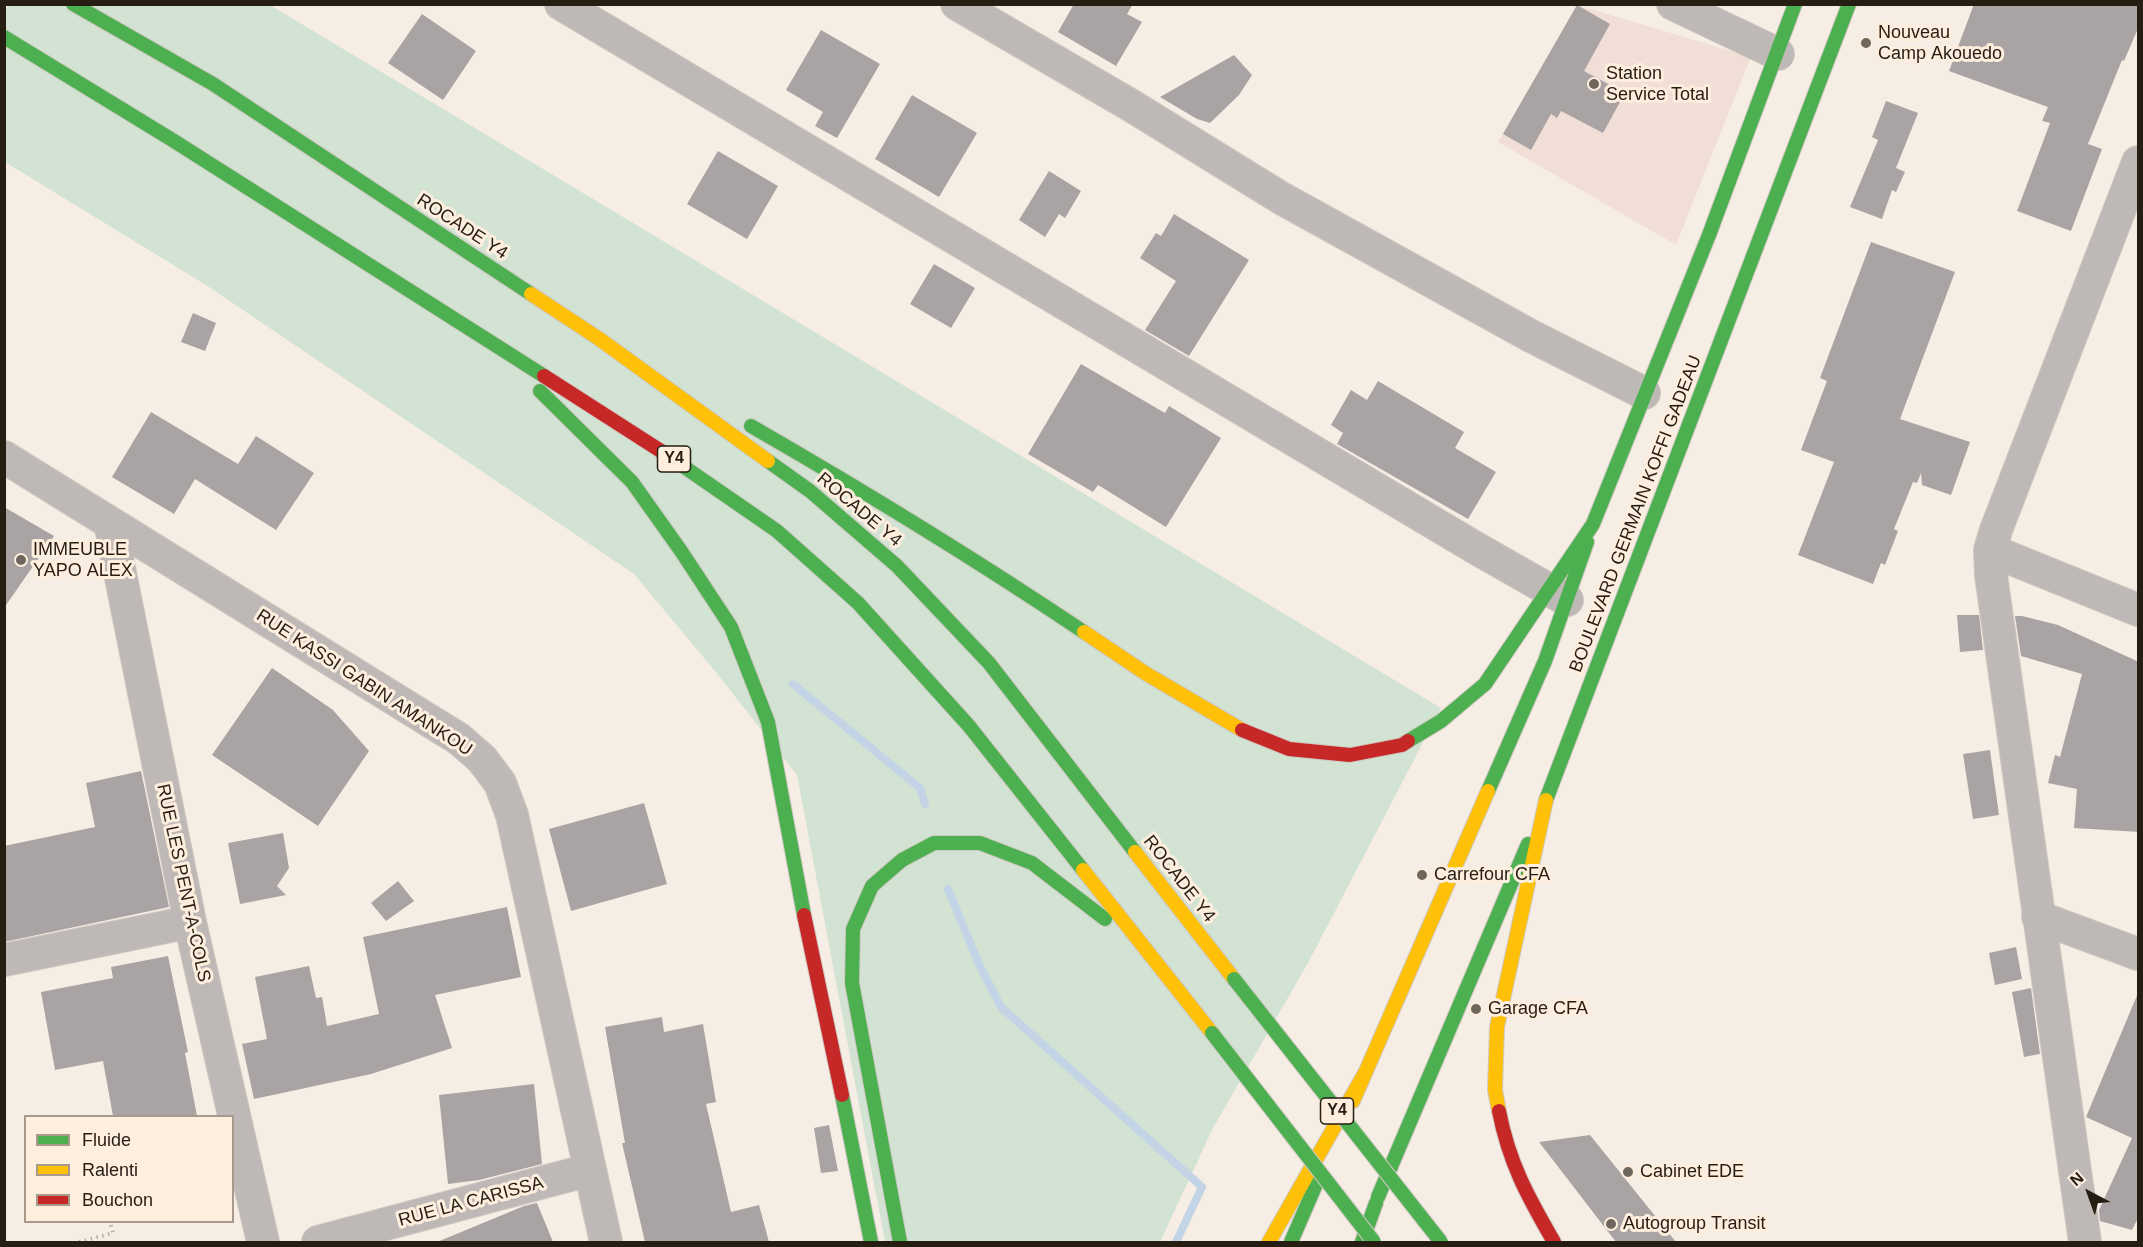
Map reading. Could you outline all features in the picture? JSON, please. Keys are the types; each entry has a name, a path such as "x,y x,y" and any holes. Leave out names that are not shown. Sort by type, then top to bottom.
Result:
{"main road":[{"name":"ROCADE Y4","path":"73,4 213,84 598,338 810,491 897,566 988,663 1441,1242"},
{"name":"BOULEVARD GERMAIN KOFFI GADEAU","path":"1365,1073 1545,661 1558,594 1593,524 1708,235 1796,4"},
{"name":"BOULEVARD GERMAIN KOFFI GADEAU","path":"1376,1203 1546,800 1849,4"},
{"name":"Y4","path":"4,37 174,141 683,465 777,531 858,603 969,726 1374,1242"},
{"path":"442,313 548,398 632,482 731,627 768,722 812,959 833,1050 871,1242"},
{"path":"598,338 708,401"},
{"path":"738,418 987,567 1145,673 1251,735 1289,749 1350,755 1402,745 1441,721 1485,684 1558,594 1593,524"},
{"path":"1546,800 1497,1027 1495,1090 1505,1142 1525,1192 1554,1242"},
{"path":"900,1242 852,983 853,929 872,886 902,860 934,843 980,843 1032,863 1094,909 1160,968"},
{"path":"1269,1242 1365,1073"},
{"path":"1291,1242 1365,1073"},
{"path":"1357,1242 1376,1203"},
{"path":"1362,1242 1376,1203"}],"street":[{"path":"561,4 1473,547 1558,594"},
{"path":"957,4 1132,106 1281,198 1531,336 1644,393"},
{"path":"1673,4 1778,54"},
{"path":"2085,1242 1992,587 1990,550 1996,530 2126,231 2139,162"},
{"name":"RUE KASSI GABIN AMANKOU","path":"4,457 459,739 482,759 500,783 512,815 606,1242"},
{"name":"RUE LES PENT-A-COLS","path":"110,522 190,922 263,1242"},
{"path":"1990,550 2139,610"},
{"path":"2038,917 2139,954"},
{"path":"4,960 190,922"},
{"name":"RUE LA CARISSA","path":"318,1242 589,1170"}],"path":[{"path":"79,1242 113,1233 110,1223"}],"shaded area":[{"path":"1577,5 1751,57 1676,245 1498,142"}],"green space":[{"path":"9,4 270,5 1441,708 1308,963 1213,1128 1160,1242 885,1242 797,775 715,671 634,574 206,285 5,162 4,12"}],"building":[{"path":"1074,4 1133,4 1127,14 1142,22 1116,66 1058,32"},
{"path":"1974,4 2139,4 2139,26 2124,61 2122,60 2088,144 2102,149 2071,231 2017,211 2050,123 2042,121 2048,107 1949,71"},
{"path":"1577,5 1610,24 1584,71 1625,93 1603,133 1561,111 1557,118 1551,114 1531,150 1503,134"},
{"path":"422,14 476,51 443,100 388,63"},
{"path":"821,30 880,64 837,138 815,126 823,112 786,90"},
{"path":"1234,55 1252,75 1239,95 1210,123 1197,119 1160,97"},
{"path":"912,95 977,133 939,197 875,159"},
{"path":"1886,101 1918,113 1896,168 1905,172 1896,192 1892,190 1882,219 1850,207 1878,140 1872,137"},
{"path":"718,151 778,186 747,239 687,204"},
{"path":"1049,171 1081,191 1065,218 1059,214 1045,237 1019,220"},
{"path":"1174,214 1249,260 1189,356 1145,330 1176,281 1140,258 1156,233 1161,236"},
{"path":"1871,242 1955,272 1900,419 1970,442 1951,495 1922,485 1921,473 1917,483 1913,482 1894,529 1898,531 1885,565 1881,563 1873,584 1798,555 1834,462 1801,450 1827,381 1820,378"},
{"path":"934,264 975,288 951,328 910,304"},
{"path":"193,313 216,323 205,351 181,342"},
{"path":"1081,364 1165,413 1169,406 1221,438 1166,527 1098,485 1093,492 1028,454"},
{"path":"1378,381 1464,432 1455,448 1496,472 1468,519 1337,444 1343,433 1331,425 1351,390 1367,400"},
{"path":"151,412 238,464 256,436 314,473 276,530 195,479 174,514 112,477"},
{"name":"IMMEUBLE YAPO ALEX","path":"4,507 54,536 4,608"},
{"path":"1957,615 1979,615 1983,650 1960,652"},
{"path":"2015,616 2058,625 2139,662 2139,832 2074,828 2077,789 2048,783 2055,755 2060,757 2082,674 2021,656"},
{"path":"272,668 333,710 369,751 318,826 212,755"},
{"path":"1990,750 1999,815 1973,819 1963,754"},
{"path":"141,771 169,907 4,942 4,846 95,827 86,783"},
{"path":"644,803 667,884 571,911 549,829"},
{"path":"283,833 289,868 277,886 286,895 240,904 228,843"},
{"path":"398,881 414,901 386,921 371,903"},
{"path":"507,907 521,977 435,995 452,1048 371,1074 254,1099 242,1044 267,1039 255,977 309,966 316,998 322,997 327,1026 379,1014 363,937"},
{"path":"2016,947 2022,979 1995,985 1989,953"},
{"path":"168,956 188,1052 185,1053 197,1115 113,1115 103,1061 55,1070 41,992 113,978 111,967"},
{"path":"2031,988 2040,1054 2024,1057 2012,992"},
{"path":"2138,993 2139,1216 2132,1230 2100,1221 2099,1210 2132,1138 2086,1117"},
{"path":"662,1017 664,1032 703,1024 716,1102 706,1104 731,1212 759,1205 769,1242 645,1242 622,1143 625,1143 605,1027"},
{"path":"534,1084 542,1164 479,1180 448,1184 439,1095"},
{"path":"829,1125 838,1171 821,1173 814,1128"},
{"path":"1590,1135 1676,1242 1616,1242 1539,1142"},
{"path":"537,1203 553,1242 437,1242 524,1206"}],"waterway":[{"path":"793,684 920,788 925,804"},
{"path":"948,889 978,962 1001,1007 1202,1187 1176,1242"}],"traffic: fast":[{"path":"73,4 213,84 531,294"},
{"path":"1593,524 1709,235 1795,4"},
{"path":"1546,800 1849,4"},
{"path":"4,37 174,141 544,376"},
{"path":"540,391 632,482 731,627 768,722 804,915"},
{"path":"751,426 919,526 1084,632"},
{"path":"664,453 777,531 858,603 969,726 1083,870"},
{"path":"768,461 810,491 897,566 989,663 1135,852"},
{"path":"1408,741 1441,721 1485,684 1593,524"},
{"path":"1488,791 1545,661 1587,542"},
{"path":"900,1242 852,983 853,929 872,886 902,860 934,843 980,843 1032,863 1105,919"},
{"path":"1378,1197 1528,844"},
{"path":"1234,979 1441,1242"},
{"path":"1212,1033 1374,1242"},
{"path":"842,1095 871,1242"},
{"path":"1291,1242 1320,1175"},
{"path":"1362,1242 1376,1203"}],"traffic: slow":[{"path":"531,294 598,338 768,461"},
{"path":"1084,632 1145,673 1242,730"},
{"path":"1353,1101 1488,791"},
{"path":"1499,1111 1495,1090 1497,1027 1546,800"},
{"path":"1135,852 1234,979"},
{"path":"1083,870 1212,1033"},
{"path":"1269,1242 1365,1073"}],"traffic: jam":[{"path":"544,376 664,453"},
{"path":"1242,730 1289,749 1350,755 1402,745 1408,741"},
{"path":"804,915 842,1095"},
{"path":"1499,1111 1508,1147 1520,1179 1554,1242"}],"place":[{"name":"Nouveau Camp Akouedo","path":"1866,43"},
{"name":"Station Service Total","path":"1594,84"},
{"name":"IMMEUBLE YAPO ALEX","path":"21,560"},
{"name":"Carrefour CFA","path":"1422,875"},
{"name":"Garage CFA","path":"1476,1009"},
{"name":"Cabinet EDE","path":"1628,1172"},
{"name":"Autogroup Transit","path":"1611,1224"}]}
